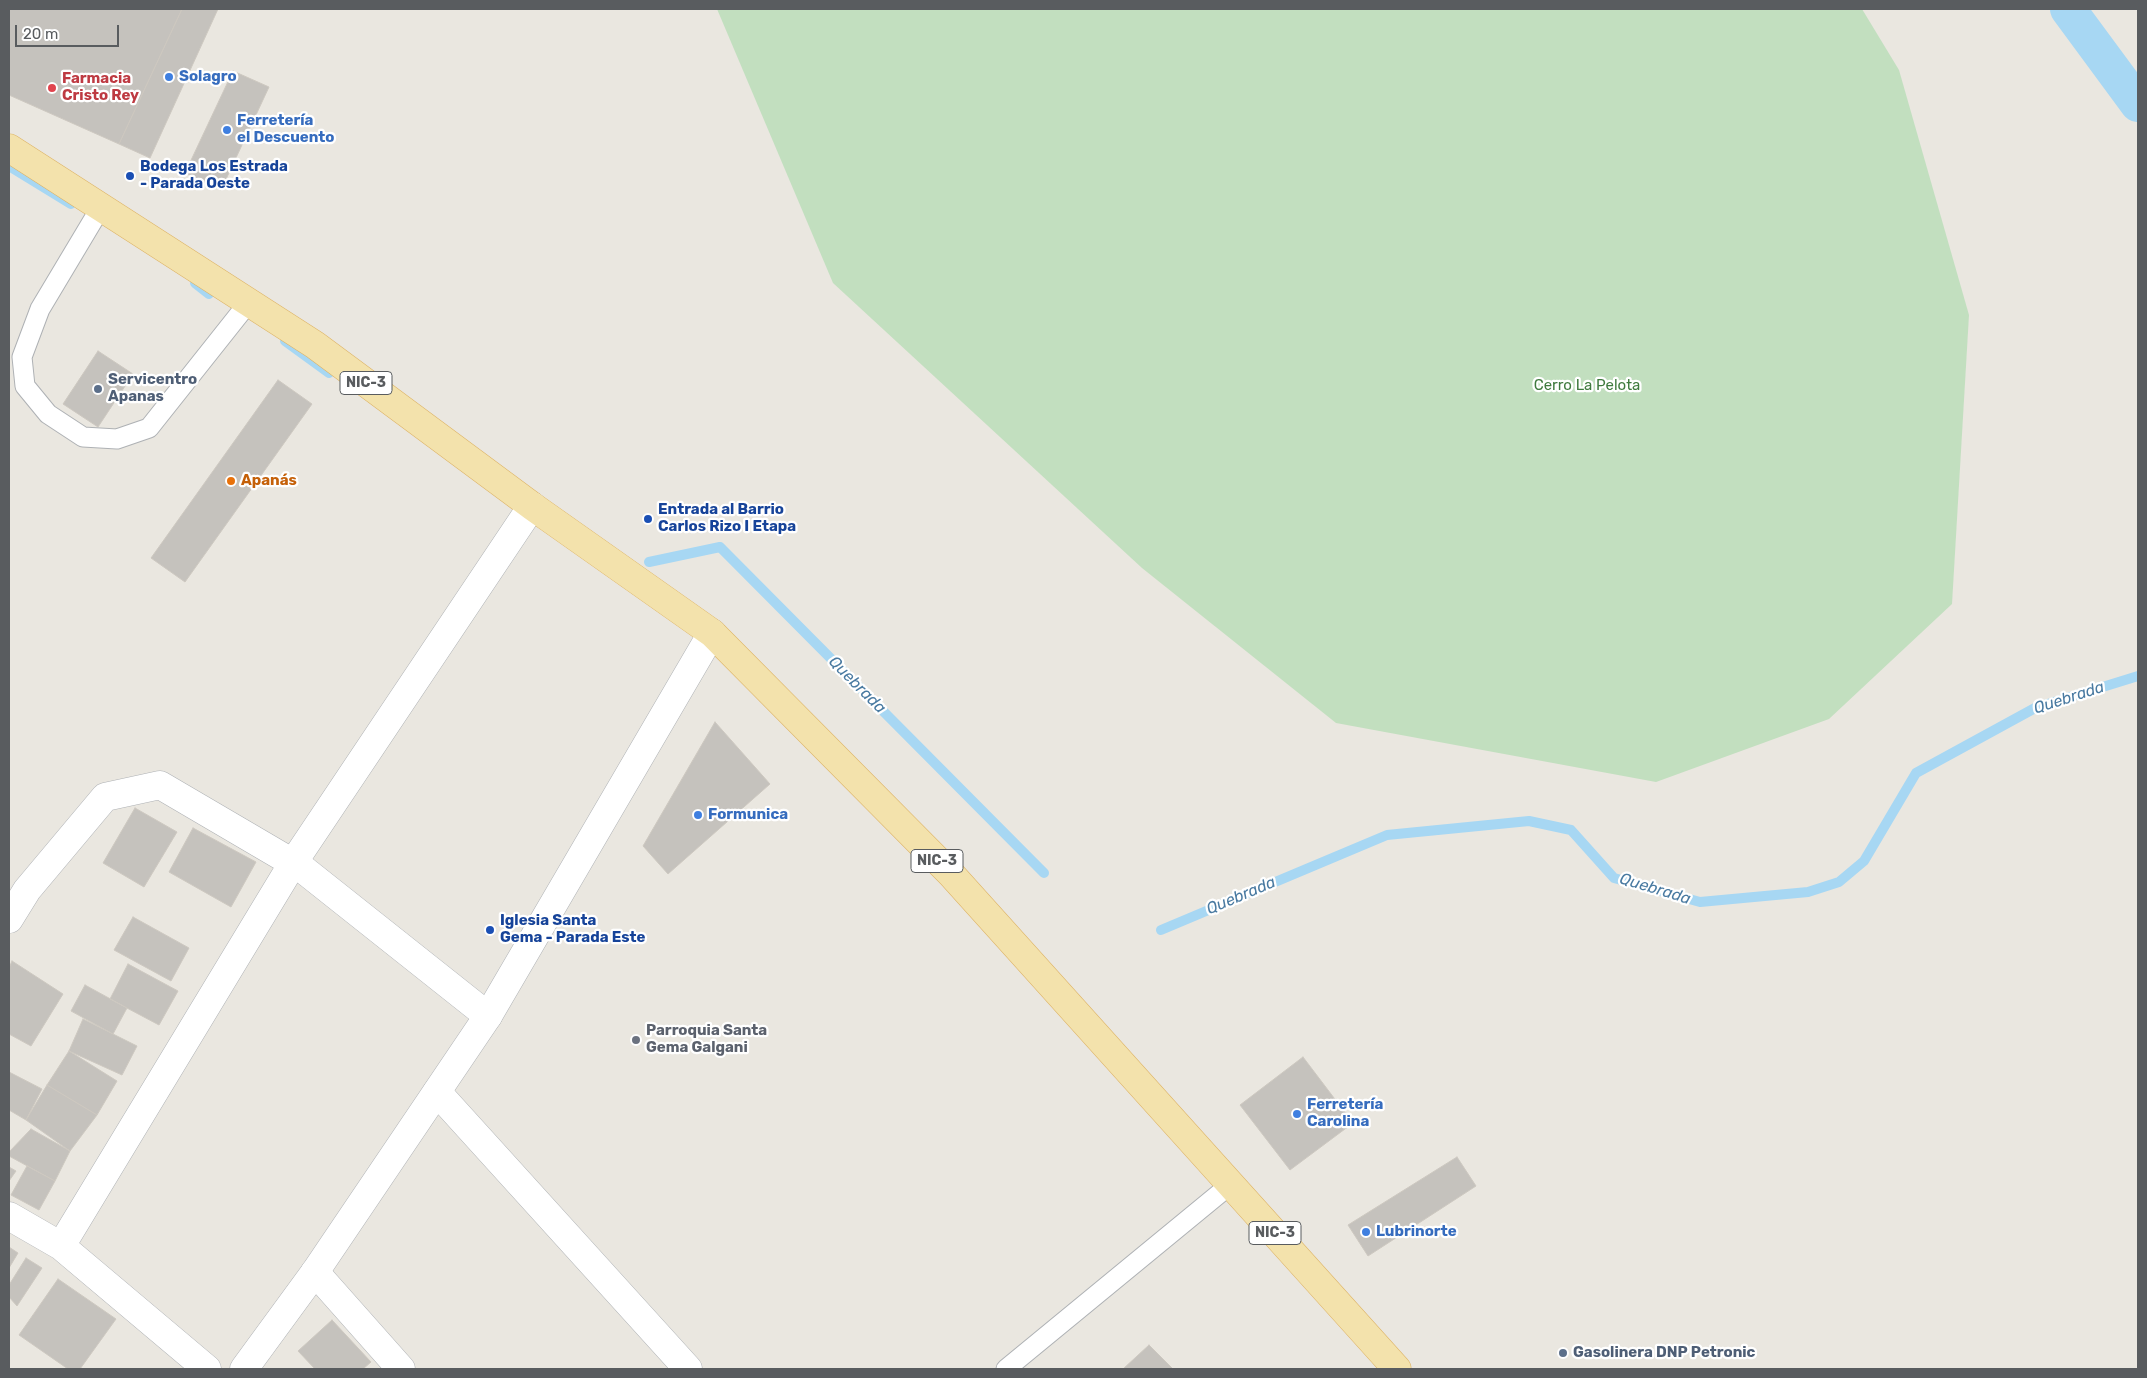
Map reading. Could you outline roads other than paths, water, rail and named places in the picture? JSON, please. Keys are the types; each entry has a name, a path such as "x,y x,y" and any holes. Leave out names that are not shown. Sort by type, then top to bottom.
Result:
{"main road":[{"name":"NIC-3","path":"9,148 315,345 532,506 712,633 951,874 1397,1369"}],"street":[{"path":"62,1246 293,862 532,506"},
{"path":"244,1369 315,1272 488,1016 712,633"},
{"path":"9,919 18,884 105,797 160,785 293,862 488,1016"},
{"path":"436,1092 688,1369"},
{"path":"9,1216 62,1246 207,1369"},
{"path":"315,1272 401,1369"}],"lane":[{"path":"101,207 40,309 22,357 25,386 48,414 84,437 117,439 149,428 249,302"},
{"path":"1006,1369 1231,1184"}],"waterway":[{"path":"2068,9 2138,104"},
{"path":"9,166 71,204"},
{"path":"195,283 209,294"},
{"path":"285,341 329,373"},
{"name":"Quebrada","path":"649,562 720,547 1044,873"},
{"name":"Quebrada","path":"1161,930 1387,835 1529,821 1571,830 1614,878 1700,902 1808,892 1839,882 1864,861 1916,773 2035,708 2138,676"}],"place":[{"name":"Solagro","path":"169,77"},
{"name":"Farmacia Cristo Rey","path":"52,88"},
{"name":"Ferretería el Descuento","path":"227,130"},
{"name":"Bodega Los Estrada - Parada Oeste","path":"130,176"},
{"name":"Servicentro Apanas","path":"98,389"},
{"name":"Apanás","path":"231,481"},
{"name":"Entrada al Barrio Carlos Rizo I Etapa","path":"648,519"},
{"name":"Formunica","path":"698,815"},
{"name":"Iglesia Santa Gema - Parada Este","path":"490,930"},
{"name":"Parroquia Santa Gema Galgani","path":"636,1040"},
{"name":"Ferretería Carolina","path":"1297,1114"},
{"name":"Lubrinorte","path":"1366,1232"},
{"name":"Gasolinera DNP Petronic","path":"1563,1353"}],"park label":[{"name":"Cerro La Pelota","path":"1587,386"}]}
